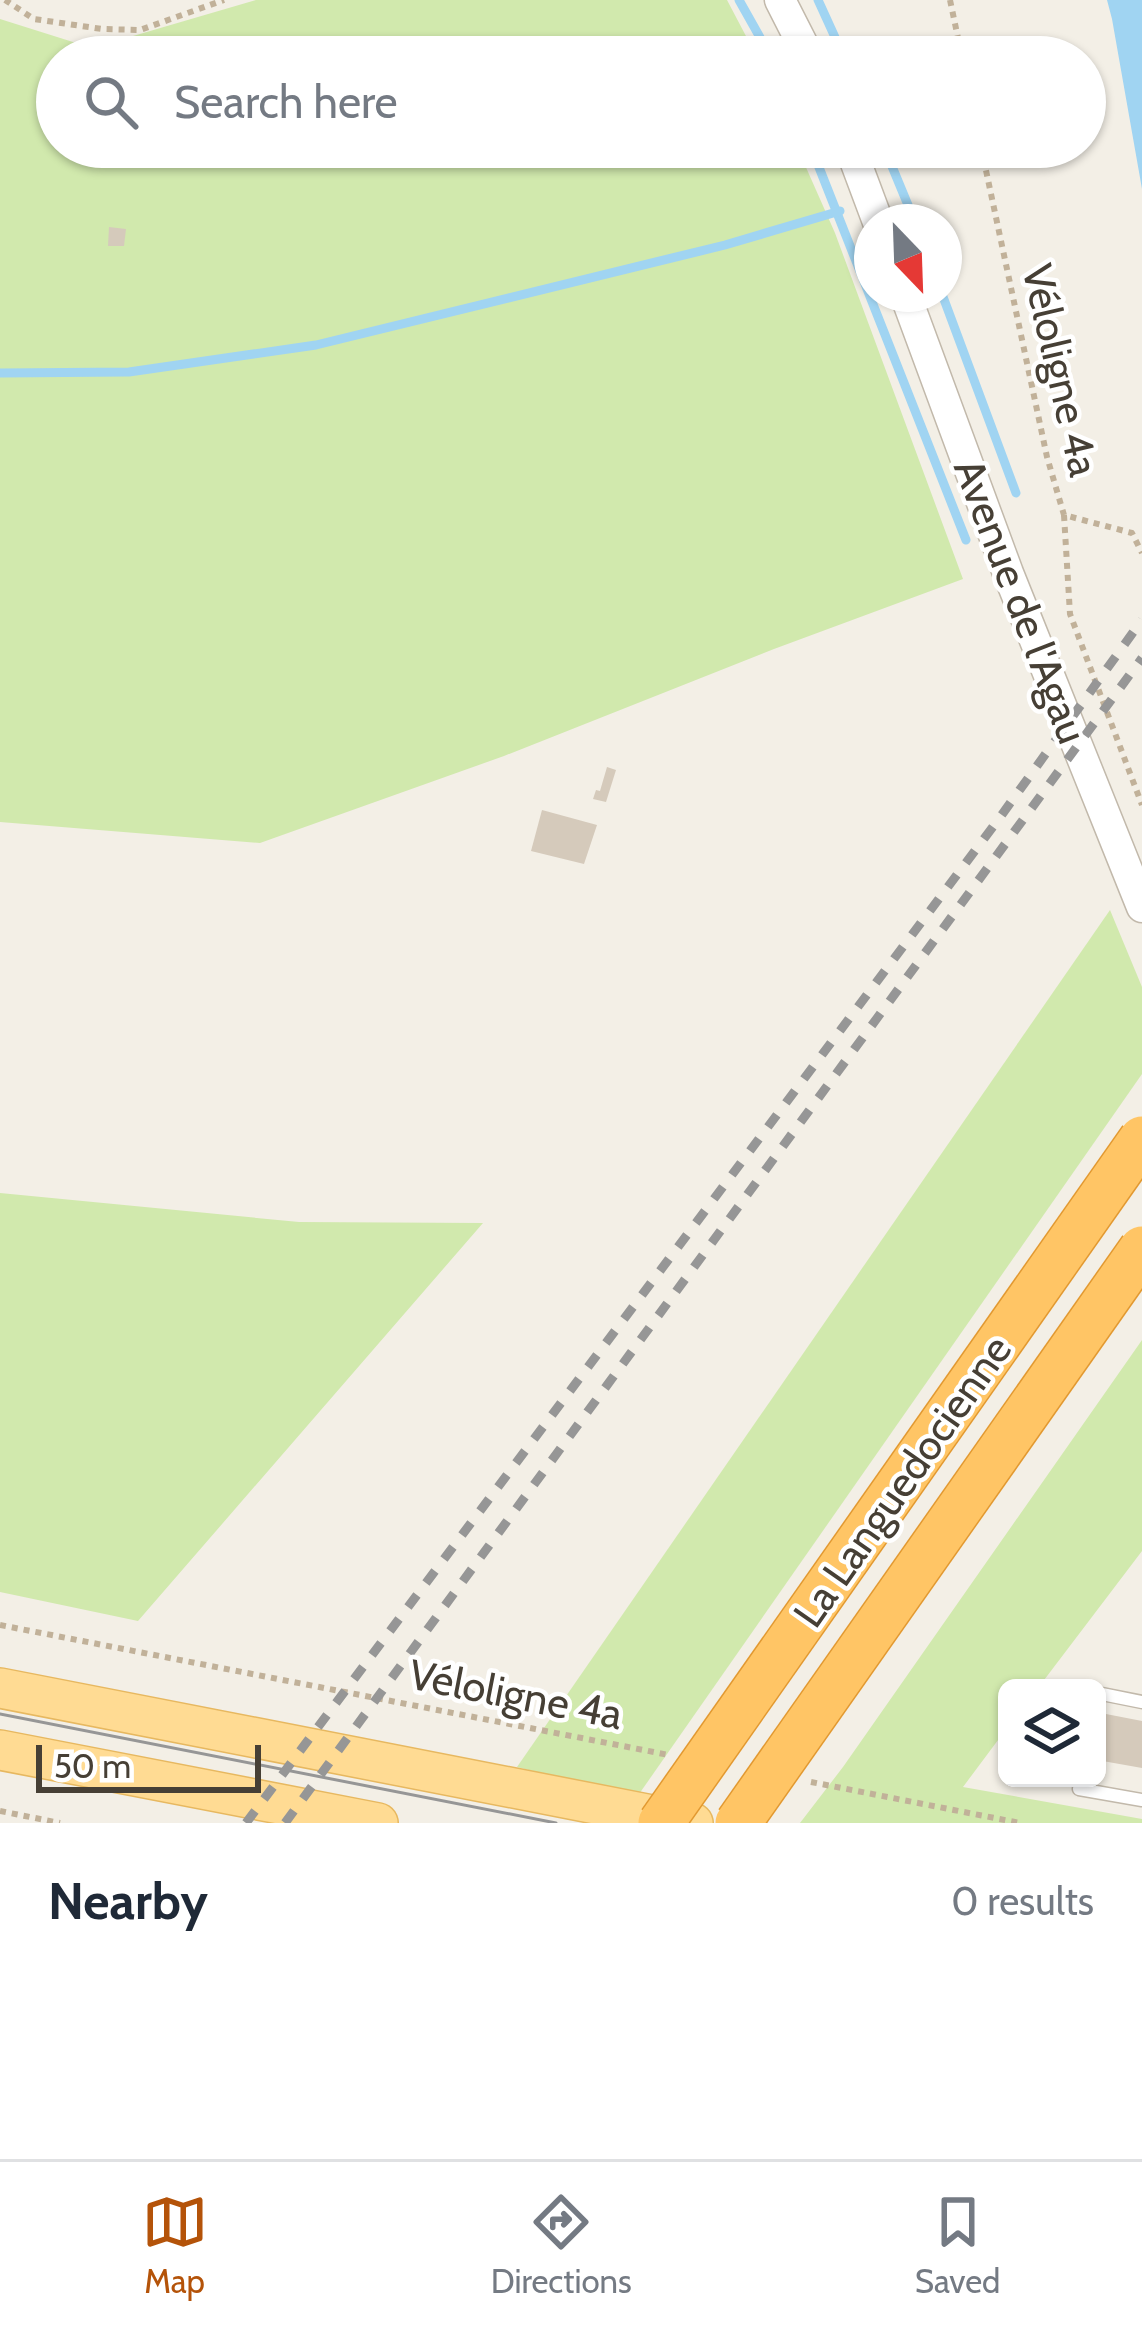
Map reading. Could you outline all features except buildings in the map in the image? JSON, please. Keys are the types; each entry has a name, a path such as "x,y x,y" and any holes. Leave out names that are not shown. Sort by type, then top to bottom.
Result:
{"highway":[{"name":"La Languedocienne","path":"662,1823 1142,1139"},
{"name":"La Languedocienne","path":"738,1823 1142,1249"}],"main road":[{"path":"0,1688 693,1823"},
{"path":"0,1750 378,1823"}],"street":[{"path":"780,0 798,36"},
{"path":"858,168 871,204"},
{"name":"Avenue de l'Agau","path":"911,312 1008,573 1142,907"}],"lane":[{"path":"1106,1695 1142,1702"},
{"path":"1079,1787 1142,1800"}],"path":[{"path":"4,0 34,19 140,30 224,0"},
{"path":"950,0 958,36"},
{"name":"Véloligne 4a","path":"985,168 1047,458 1064,515 1132,533 1142,553"},
{"path":"1064,515 1070,614 1142,806"},
{"name":"Véloligne 4a","path":"0,1625 672,1755"},
{"path":"811,1783 1020,1823"},
{"path":"0,1811 61,1823"}],"green space":[{"path":"256,0 727,0 746,36 133,36"},
{"path":"0,19 54,36 36,36 36,168 806,168 854,284 854,312 864,312 963,579 504,756 260,843 0,822"},
{"path":"1110,910 1142,987 1142,1074 637,1797 517,1767"},
{"path":"0,1193 299,1222 483,1223 138,1621 0,1592"},
{"path":"1142,1340 1142,1551 1045,1679 998,1679 998,1740 963,1787 1142,1819 1142,1823 800,1823"}],"water":[{"path":"1107,0 1142,0 1142,189 1112,19"}],"waterway":[{"path":"739,0 759,36"},
{"path":"818,0 834,36"},
{"path":"819,168 966,540"},
{"path":"893,168 908,204"},
{"path":"0,373 129,372 316,345 725,245 840,211"},
{"path":"949,312 1016,493"}],"tram line":[{"path":"0,1714 556,1823"}],"railway":[{"path":"246,1823 998,820 1142,620"},
{"path":"285,1823 1142,658"}]}
